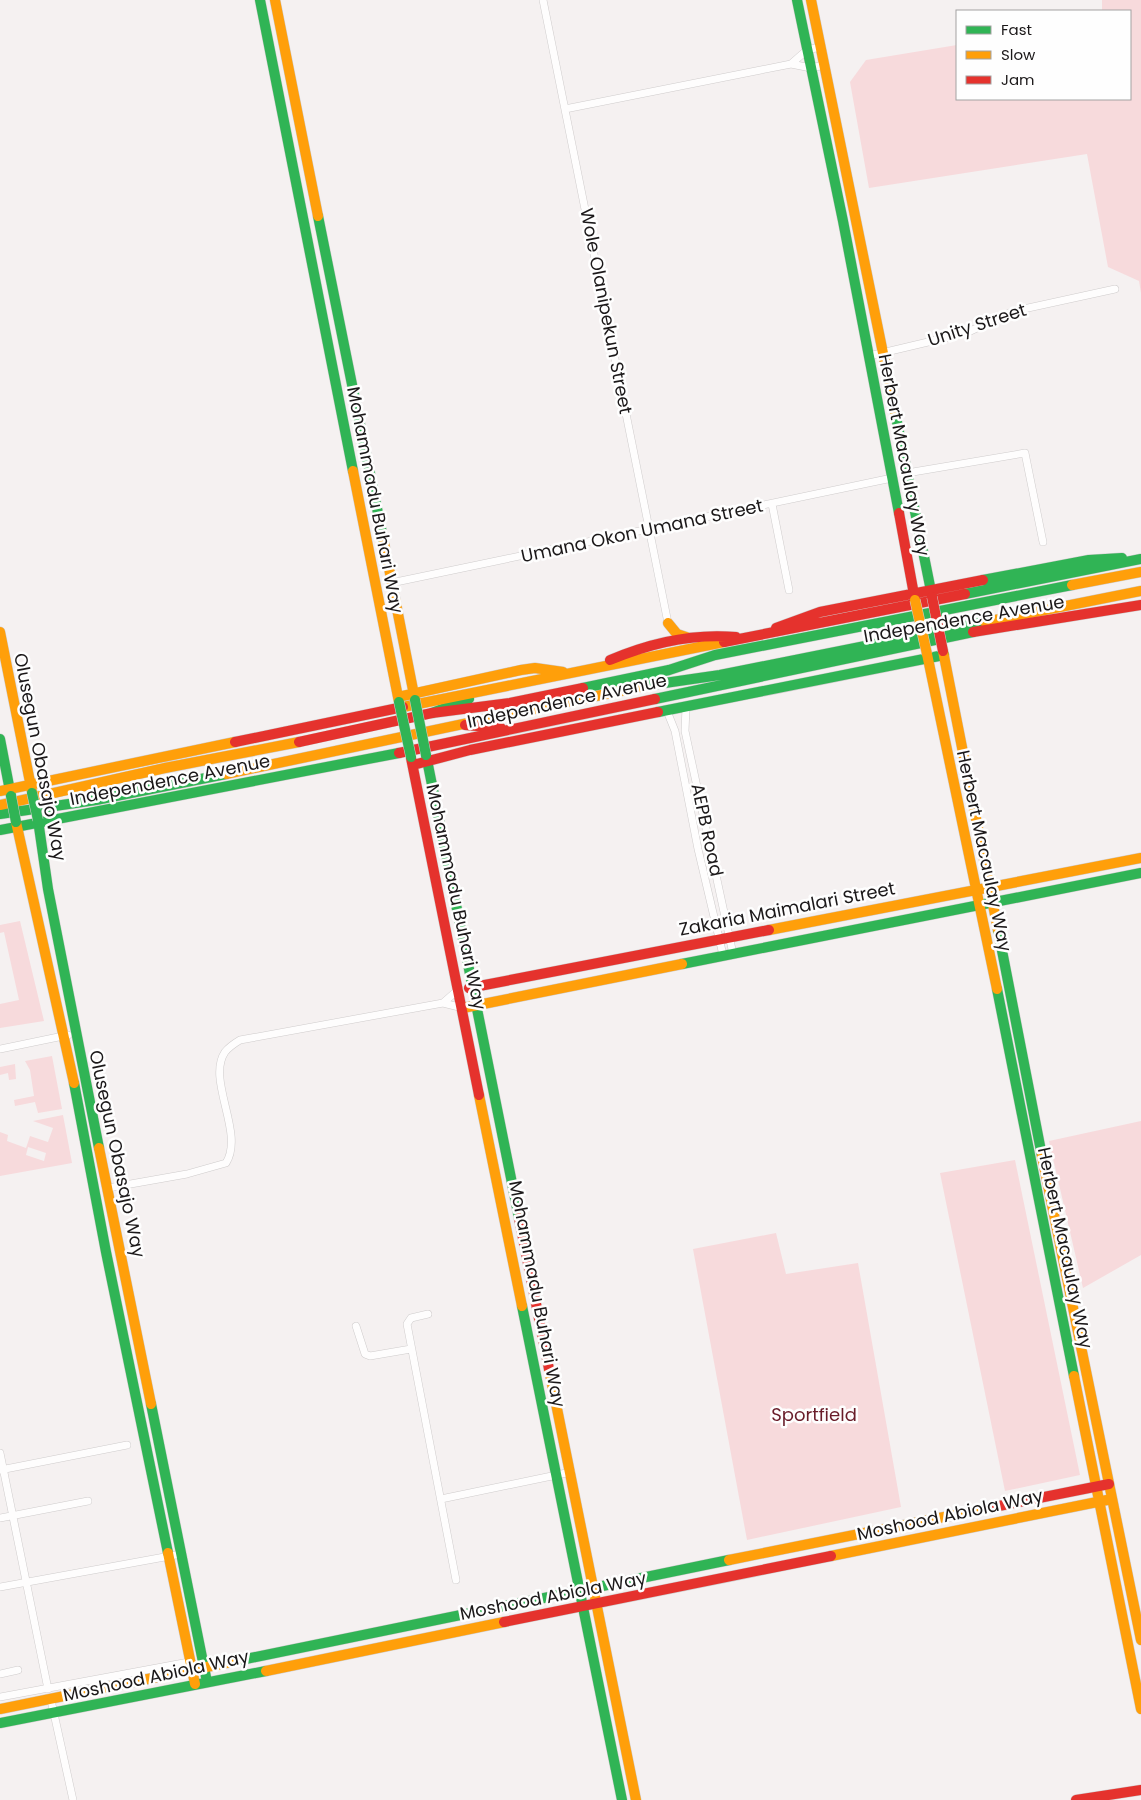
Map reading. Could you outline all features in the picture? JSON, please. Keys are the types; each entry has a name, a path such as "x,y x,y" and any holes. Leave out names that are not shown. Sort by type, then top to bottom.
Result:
{"main road":[{"name":"Mohammadu Buhari Way","path":"260,0 398,700 463,1008 622,1800"},
{"name":"Mohammadu Buhari Way","path":"276,0 363,444 478,1005 636,1800"},
{"name":"Herbert Macaulay Way","path":"797,0 869,356 915,597 977,889 1095,1487 1141,1709"},
{"name":"Herbert Macaulay Way","path":"811,0 1141,1640"},
{"path":"294,172 309,170"},
{"path":"348,446 363,444"},
{"path":"759,636 798,618 931,594 1090,560 1141,559"},
{"name":"Independence Avenue","path":"7,792 31,789 567,673 1141,559"},
{"name":"Independence Avenue","path":"432,713 510,703 669,670 715,655 1141,572"},
{"name":"Independence Avenue","path":"0,814 96,800 465,725 576,699 671,681 720,675 1141,591"},
{"name":"Independence Avenue","path":"0,830 17,824 511,729 959,634 1141,605"},
{"path":"668,623 676,634 689,638"},
{"path":"656,645 665,637 668,623"},
{"name":"Olusegun Obasajo Way","path":"0,632 38,821 48,889 76,1034 207,1682"},
{"path":"593,668 634,650 689,638 723,635 745,639"},
{"path":"412,761 686,707 943,653"},
{"path":"398,700 415,698 535,668 567,673"},
{"path":"0,805 165,768 268,749 432,713 501,687"},
{"path":"465,725 511,729"},
{"name":"Olusegun Obasajo Way","path":"0,739 7,792 17,824 64,1036 106,1252 195,1684"},
{"name":"Zakaria Maimalari Street","path":"459,989 1141,858"},
{"name":"Zakaria Maimalari Street","path":"463,1008 1141,873"},
{"path":"32,892 48,889"},
{"path":"85,1138 97,1137"},
{"name":"Moshood Abiola Way","path":"0,1708 51,1700 190,1666 204,1667 257,1658 594,1587 858,1536 1109,1484"},
{"name":"Moshood Abiola Way","path":"0,1723 53,1714 1112,1499"},
{"path":"858,1536 861,1550"},
{"path":"1076,1800 1141,1790"}],"street":[{"name":"Wole Olanipekun Street","path":"543,0 668,623"},
{"path":"792,64 807,50 820,47"},
{"path":"565,109 792,64 811,68 824,65"},
{"name":"Unity Street","path":"869,356 966,333 1014,311 1116,289"},
{"path":"907,473 1025,453 1043,542"},
{"name":"Umana Okon Umana Street","path":"391,583 892,478"},
{"path":"772,504 789,590"},
{"name":"AEPB Road","path":"686,707 686,731 728,955"},
{"name":"AEPB Road","path":"666,711 675,731 698,849 724,938"},
{"path":"443,1003 459,989"},
{"name":"Zakaria Maimalari Street","path":"108,1188 187,1174 226,1163 230,1148 230,1133 220,1068 226,1052 240,1040 443,1003 463,1008"},
{"path":"0,1049 76,1034"},
{"path":"428,1314 408,1320 456,1580"},
{"path":"356,1326 365,1354 370,1356 412,1349"},
{"path":"2,1470 127,1445"},
{"path":"0,1453 48,1689"},
{"path":"441,1499 570,1472"},
{"path":"0,1518 88,1501"},
{"path":"0,1587 182,1554"},
{"path":"0,1697 190,1666"},
{"path":"0,1674 18,1670"},
{"path":"51,1700 73,1800"}],"green space":[{"path":"1102,0 1141,0 1141,293 1139,281 1108,267 1087,154 869,188 850,82 866,60 956,45 956,100 1131,100 1131,10 1102,10"},
{"path":"20,921 44,1021 0,1028 0,1004 19,1000 4,932 0,933 0,925"},
{"path":"52,1056 62,1109 38,1113 35,1102 15,1106 14,1100 34,1096 30,1070 25,1061"},
{"path":"15,1064 16,1079 9,1080 8,1073 0,1075 0,1067"},
{"path":"63,1115 72,1163 0,1176 0,1132 8,1135 7,1141 26,1148 30,1136 48,1142 53,1128 33,1121","holes":["28,1147 46,1153 44,1161 26,1155"]},
{"path":"1141,1121 1141,1255 1083,1288 1049,1141"},
{"path":"1015,1160 1080,1475 1005,1491 940,1173"},
{"name":"Sportfield","path":"776,1233 786,1274 858,1263 901,1507 747,1540 693,1249"}],"traffic: fast":[{"path":"260,0 353,471"},
{"path":"797,0 843,221 899,513"},
{"path":"318,216 384,543"},
{"path":"895,412 932,596"},
{"path":"983,580 1089,560 1122,558"},
{"path":"965,594 1141,559"},
{"path":"583,688 669,670 715,655 1072,585"},
{"path":"644,686 720,675 985,622"},
{"path":"655,699 973,632"},
{"path":"658,712 944,655"},
{"path":"432,713 469,699"},
{"path":"415,700 426,755"},
{"path":"399,702 411,757"},
{"path":"0,739 11,796"},
{"path":"0,830 399,753"},
{"path":"426,755 519,1218"},
{"path":"0,814 96,800 226,774"},
{"path":"32,793 38,820"},
{"path":"11,796 16,822"},
{"path":"38,820 48,889 99,1148"},
{"path":"682,964 1141,873"},
{"path":"998,930 1042,1156"},
{"path":"997,989 1074,1376"},
{"path":"74,1083 106,1252 168,1553"},
{"path":"522,1306 622,1800"},
{"path":"151,1404 207,1682"},
{"path":"236,1661 729,1560"},
{"path":"0,1723 266,1671"}],"traffic: slow":[{"path":"275,0 318,216"},
{"path":"811,0 895,412"},
{"path":"353,471 399,702"},
{"path":"384,543 415,700"},
{"path":"1072,585 1141,572"},
{"path":"985,622 1141,591"},
{"path":"915,600 927,654"},
{"path":"668,623 677,634 689,638"},
{"path":"0,632 32,792"},
{"path":"403,707 724,642"},
{"path":"943,651 998,930"},
{"path":"927,654 997,989"},
{"path":"398,697 521,670 535,668 563,672"},
{"path":"226,774 644,686"},
{"path":"0,791 235,742"},
{"path":"0,805 165,768 299,742"},
{"path":"16,822 74,1083"},
{"path":"769,930 1141,858"},
{"path":"463,1008 682,964"},
{"path":"479,1095 522,1306"},
{"path":"99,1148 151,1404"},
{"path":"1042,1156 1141,1640"},
{"path":"549,1369 636,1800"},
{"path":"1074,1376 1141,1709"},
{"path":"831,1556 1112,1499"},
{"path":"729,1560 994,1507"},
{"path":"168,1553 195,1684"},
{"path":"266,1671 504,1622"},
{"path":"0,1709 236,1661"}],"traffic: jam":[{"path":"899,513 915,600"},
{"path":"776,628 820,612 983,580"},
{"path":"724,642 965,594"},
{"path":"932,597 943,651"},
{"path":"973,632 1141,605"},
{"path":"610,660 656,644 687,638 736,637"},
{"path":"299,742 432,713 510,703 583,688"},
{"path":"399,753 655,699"},
{"path":"235,742 403,707"},
{"path":"413,765 470,750 658,712"},
{"path":"465,725 501,728"},
{"path":"411,758 479,1095"},
{"path":"469,988 769,930"},
{"path":"519,1218 549,1369"},
{"path":"994,1507 1109,1484"},
{"path":"504,1622 831,1556"},
{"path":"1076,1800 1141,1790"}]}
